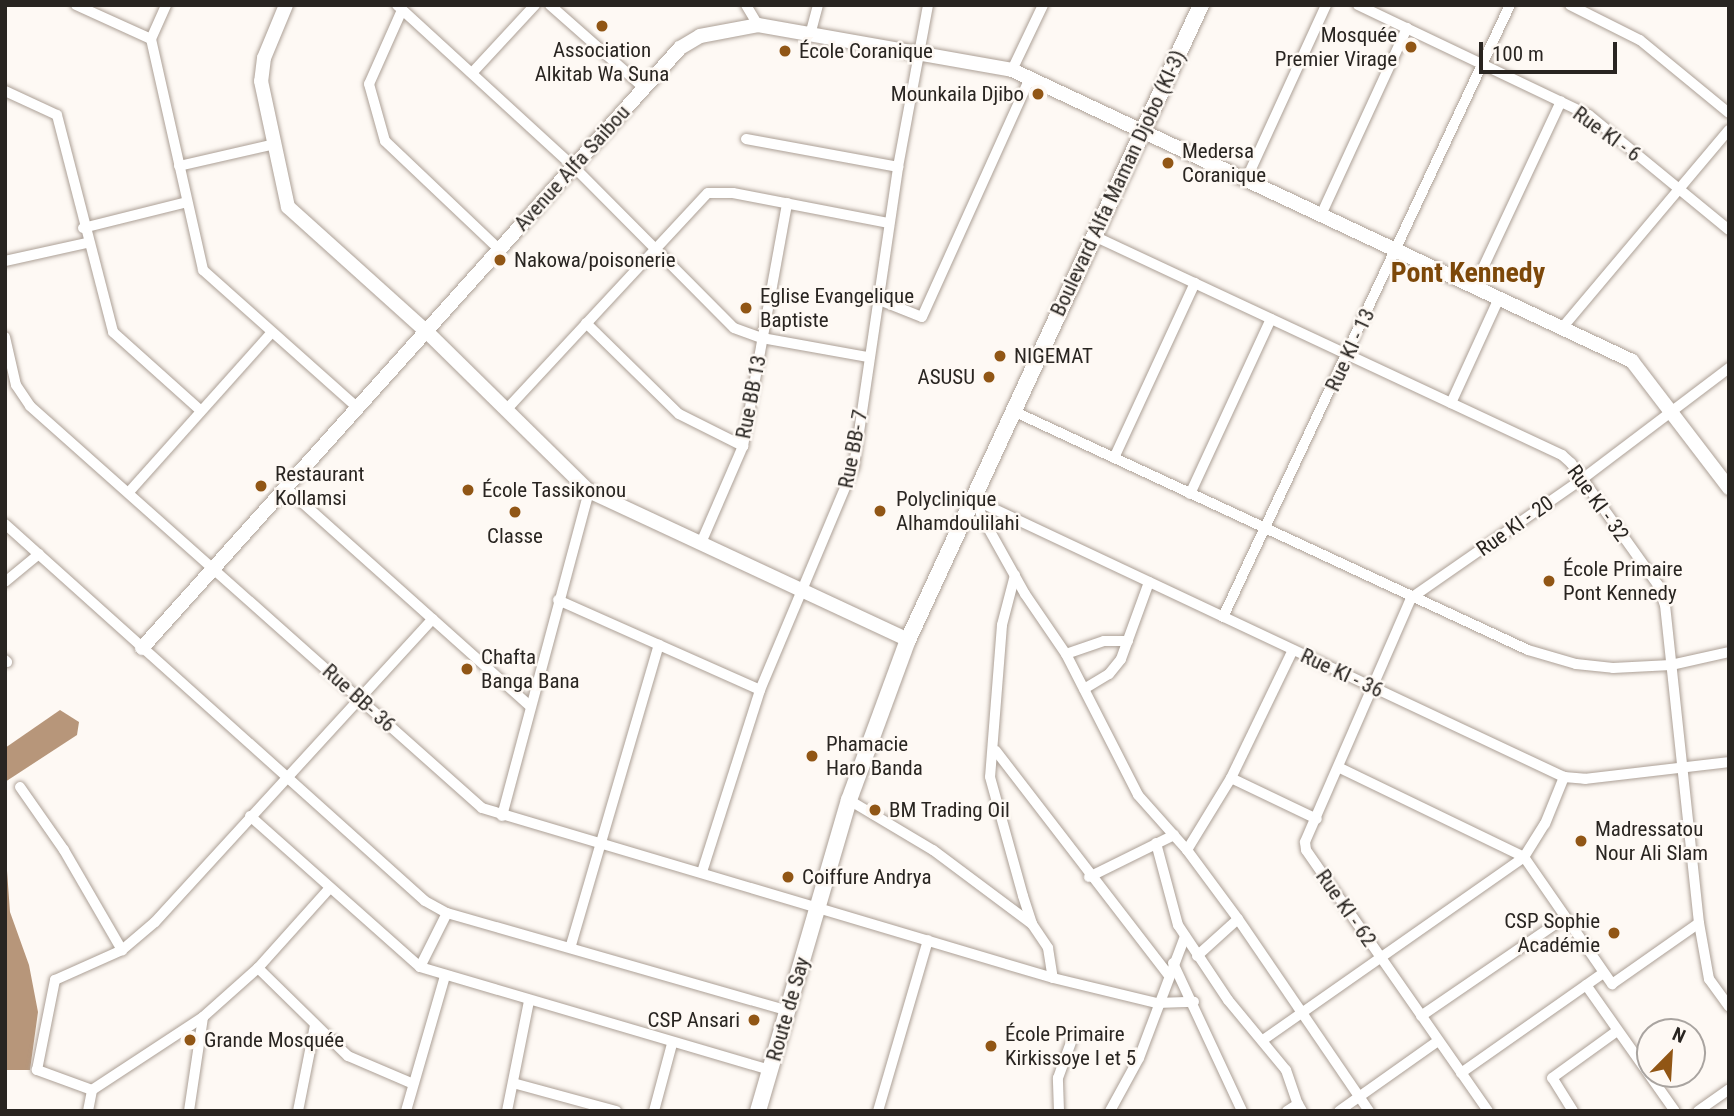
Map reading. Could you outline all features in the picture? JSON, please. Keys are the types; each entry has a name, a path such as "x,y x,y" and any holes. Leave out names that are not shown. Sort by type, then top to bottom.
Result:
{"main road":[{"name":"Boulevard Alfa Maman Djobo (KI-3)","path":"818,906 849,800 908,640 1201,5"},
{"name":"Route de Say","path":"758,1111 818,906"}],"street":[{"path":"76,5 151,39"},
{"path":"166,5 151,39 203,270 271,334 358,408"},
{"path":"286,5 261,69 288,207 427,332 589,491 908,640"},
{"path":"472,73 535,5"},
{"path":"550,5 644,89"},
{"path":"747,5 758,25"},
{"path":"810,35 818,5"},
{"name":"Rue BB- 7","path":"702,872 760,690 854,466 889,223 928,5"},
{"path":"1012,70 1043,5"},
{"path":"1246,180 1326,5"},
{"name":"Rue KI - 6","path":"1358,5 1589,115 1729,230"},
{"name":"Rue KI - 13","path":"1223,617 1510,5"},
{"path":"1570,5 1640,40 1729,113"},
{"path":"499,249 385,141 369,84 399,8 573,166 657,248 727,322 762,338 868,357"},
{"name":"Avenue Alfa Saibou","path":"142,648 573,166 689,41 758,25 1012,70 1632,361 1671,408 1729,488"},
{"path":"1321,215 1407,28"},
{"path":"877,299 922,317 1030,79"},
{"path":"5,91 57,115 83,228 113,332 201,411"},
{"path":"1474,287 1561,101"},
{"path":"1562,328 1729,130"},
{"path":"746,139 898,167"},
{"path":"179,166 275,144"},
{"path":"506,410 708,193 787,203 889,223"},
{"path":"83,228 187,202"},
{"name":"Rue BB 13","path":"701,543 743,446 787,203"},
{"name":"Rue KI - 32","path":"1094,236 1562,455 1658,585 1665,604 1685,768 1699,923 1709,979 1729,1007"},
{"path":"5,261 87,243"},
{"path":"1114,458 1195,283"},
{"path":"1451,403 1499,298"},
{"path":"1190,494 1271,319"},
{"path":"586,323 679,414 743,446"},
{"path":"129,492 271,334"},
{"name":"Rue BB- 36","path":"5,337 22,397 472,800 502,816 601,841 1053,978 1156,1003 1194,1002"},
{"name":"Rue KI - 20","path":"1411,598 1581,480 1671,408 1729,368"},
{"path":"1012,410 1411,598 1528,650 1576,664 1613,668 1671,665 1729,652"},
{"path":"286,488 529,705"},
{"path":"502,816 529,705 589,491"},
{"path":"974,499 1016,575 1066,654 1138,795 1187,850 1238,919 1369,1111"},
{"name":"Rue KI - 36","path":"974,499 1564,777 1585,779 1729,762"},
{"path":"5,524 413,892 447,913 571,945 786,1010"},
{"path":"5,582 39,554"},
{"path":"1016,575 1002,625 996,751 990,777 1032,924 1048,948 1053,978"},
{"path":"1084,689 1109,674 1128,641 1149,582"},
{"path":"1375,688 1411,598"},
{"path":"558,600 760,690"},
{"path":"92,1090 37,1070 51,987 61,976 122,950 155,922 433,619"},
{"path":"1066,654 1104,642 1128,641"},
{"path":"571,945 659,645"},
{"path":"1187,850 1231,778 1293,650"},
{"name":"Rue KI - 62","path":"1375,688 1306,850 1488,1111"},
{"path":"996,751 1089,877 1168,974"},
{"path":"1340,768 1524,857 1602,974 1614,983 1699,923"},
{"path":"1263,1040 1381,960 1524,857 1545,824 1564,777"},
{"path":"1231,778 1317,819"},
{"path":"20,787 64,850 122,950"},
{"path":"849,800 933,850 1032,924"},
{"path":"250,816 329,889 421,967 672,1044 771,1070"},
{"path":"1089,877 1174,835"},
{"path":"1156,843 1177,922 1185,936 1197,956 1286,1070 1300,1108 1287,1111"},
{"path":"88,1111 92,1090 203,1017 258,968 329,889"},
{"path":"421,967 447,913"},
{"path":"1421,1016 1564,918"},
{"path":"1197,956 1238,919"},
{"path":"1110,1111 1139,1058 1156,1003 1185,936"},
{"path":"878,1111 928,940"},
{"path":"1173,962 1194,1002 1242,1111"},
{"path":"258,968 359,1064 411,1083"},
{"path":"1461,1073 1602,974"},
{"path":"405,1111 411,1083 445,976"},
{"path":"1586,985 1675,1111"},
{"path":"507,1111 529,1001"},
{"path":"189,1111 203,1017"},
{"path":"298,1111 315,1025"},
{"path":"1573,1111 1552,1078 1617,1031"},
{"path":"1339,1111 1438,1041"},
{"path":"1059,1111 1058,1078 1071,1042"},
{"path":"654,1111 672,1044"},
{"path":"513,1083 580,1106 616,1111"},
{"path":"1698,1111 1729,1089"}],"shaded area":[{"path":"60,710 79,722 77,735 5,782 5,748"},
{"path":"5,843 10,912 29,965 38,1012 30,1070 5,1070"}],"place":[{"name":"Association Alkitab Wa Suna","path":"602,26"},
{"name":"Mosquée Premier Virage","path":"1411,47"},
{"name":"École Coranique","path":"785,51"},
{"name":"Mounkaila Djibo","path":"1038,94"},
{"name":"Medersa Coranique","path":"1168,163"},
{"name":"Nakowa/poisonerie","path":"500,260"},
{"name":"Eglise Evangelique Baptiste","path":"746,308"},
{"name":"NIGEMAT","path":"1000,356"},
{"name":"ASUSU","path":"989,377"},
{"name":"Restaurant Kollamsi","path":"261,486"},
{"name":"École Tassikonou","path":"468,490"},
{"name":"Polyclinique Alhamdoulilahi","path":"880,511"},
{"name":"Classe","path":"515,512"},
{"name":"École Primaire Pont Kennedy","path":"1549,581"},
{"name":"Chafta Banga Bana","path":"467,669"},
{"name":"Phamacie Haro Banda","path":"812,756"},
{"name":"BM Trading Oil","path":"875,810"},
{"name":"Madressatou Nour Ali Slam","path":"1581,841"},
{"name":"Coiffure Andrya","path":"788,877"},
{"name":"CSP Sophie Académie","path":"1614,933"},
{"name":"CSP Ansari","path":"754,1020"},
{"name":"Grande Mosquée","path":"190,1040"},
{"name":"École Primaire Kirkissoye I et 5","path":"991,1046"}],"district":[{"name":"Pont Kennedy","path":"1468,273"}]}
